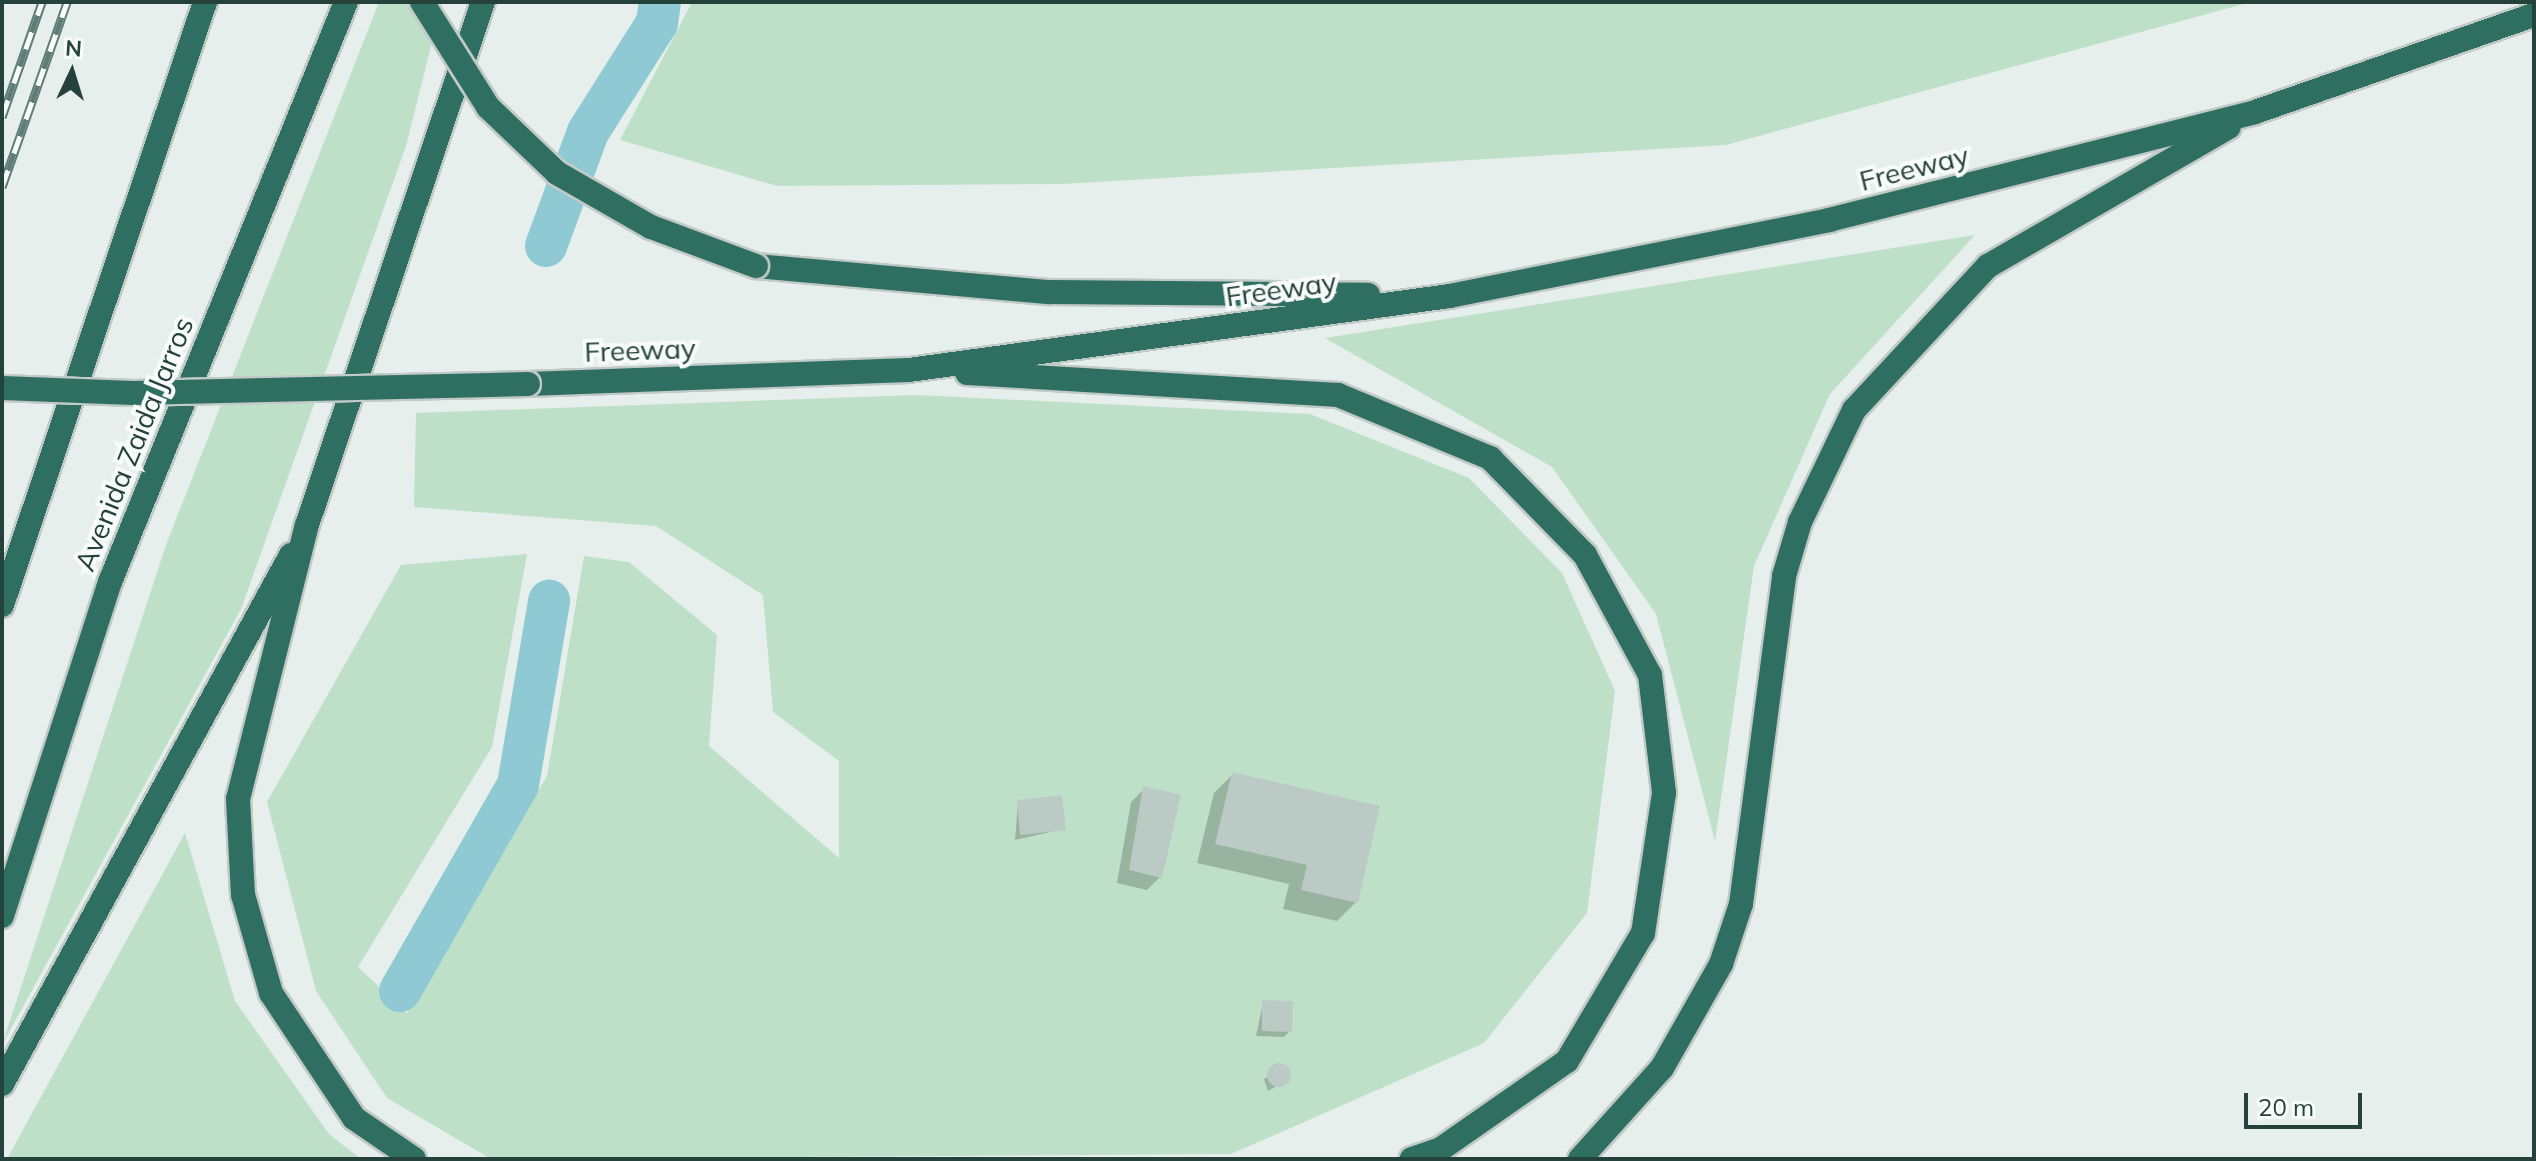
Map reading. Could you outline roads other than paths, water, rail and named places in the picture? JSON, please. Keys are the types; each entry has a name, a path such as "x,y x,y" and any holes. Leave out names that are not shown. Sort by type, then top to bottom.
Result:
{"highway":[{"path":"2,605 205,2"},
{"name":"Avenida Zaida Jarros","path":"2,916 110,582 346,2"},
{"path":"422,2 488,107 557,173 651,227 756,266 1050,292 1450,296"},
{"path":"414,1159 354,1118 271,993 243,895 238,799 307,525 483,2"},
{"path":"477,27 498,2"},
{"name":"Freeway","path":"2,388 133,393 528,384 909,370 1450,296 1829,220 2255,112 2534,15"},
{"path":"1580,1159 1662,1068 1721,964 1741,904 1784,576 1800,522 1854,410 1988,266 2255,112"},
{"path":"909,370 1338,395 1490,458 1585,555 1650,675 1664,793 1643,933 1567,1061 1441,1149 1412,1159"},
{"path":"2,1084 307,525"}],"waterway":[{"path":"546,246 588,132 657,23 660,2"},
{"path":"400,991 518,785 549,601"}],"railway":[{"path":"2,117 42,2"},
{"path":"2,187 67,2"}]}
